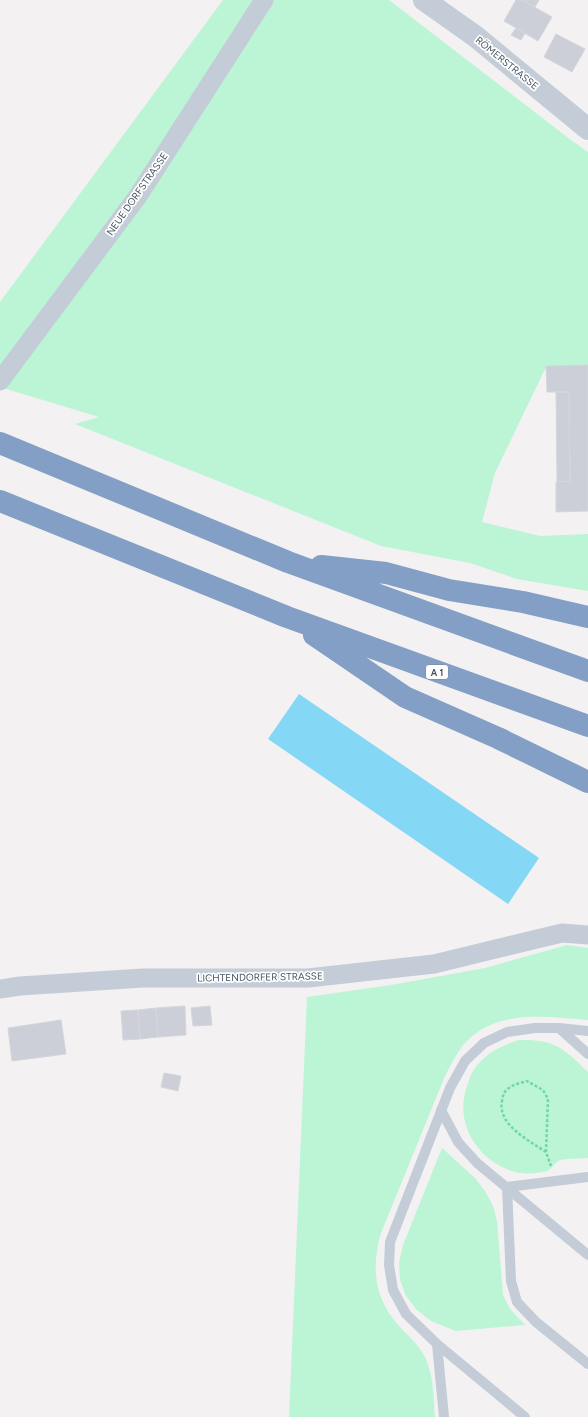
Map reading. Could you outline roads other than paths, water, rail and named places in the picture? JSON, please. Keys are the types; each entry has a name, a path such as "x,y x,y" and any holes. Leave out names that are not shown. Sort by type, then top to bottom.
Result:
{"highway":[{"path":"0,443 288,562 588,672"},
{"name":"A 1","path":"0,501 287,617 588,726"},
{"path":"288,562 386,573 448,590 523,602 588,617"},
{"path":"287,617 405,697 498,738 588,782"}],"street":[{"name":"NEUE DORFSTRASSE","path":"0,382 138,196 264,0"},
{"name":"RÖMERSTRASSE","path":"424,0 474,36 588,129"},
{"name":"LICHTENDORFER STRASSE","path":"0,989 20,986 143,978 308,978 434,964 562,933 588,935"}],"lane":[{"path":"525,1417 437,1344 406,1314 393,1290 389,1265 390,1242 450,1088 465,1061 484,1043 507,1032 535,1028 559,1028 588,1031"},
{"path":"559,1028 588,1054"},
{"path":"441,1110 458,1142 477,1163 588,1255"},
{"path":"507,1187 588,1177"},
{"path":"507,1187 511,1281 517,1302 536,1322 588,1364"},
{"path":"437,1344 444,1417"}],"water":[{"path":"299,694 539,858 508,904 268,739"}]}
